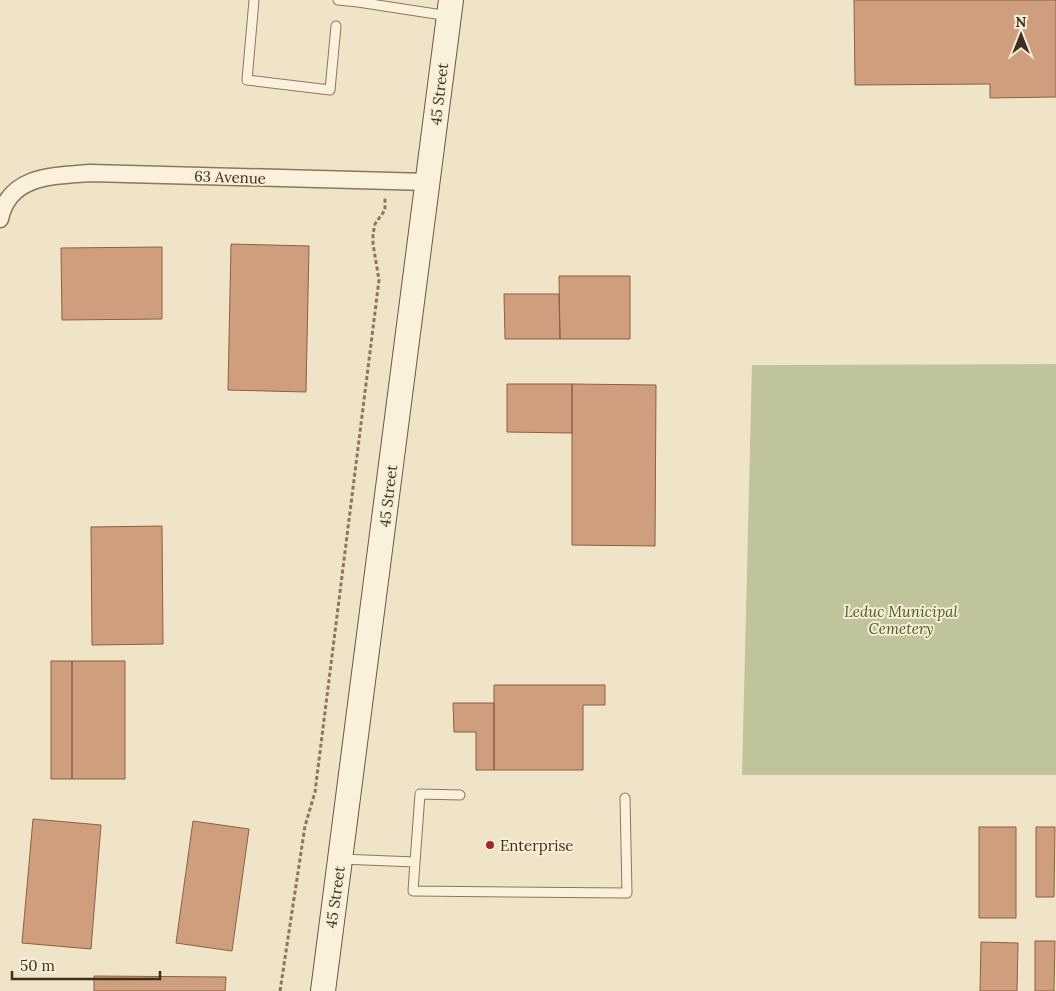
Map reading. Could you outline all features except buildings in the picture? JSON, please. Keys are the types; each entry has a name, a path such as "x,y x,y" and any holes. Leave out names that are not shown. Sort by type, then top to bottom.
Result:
{"main road":[{"name":"45 Street","path":"322,991 450,8"}],"street":[{"name":"63 Avenue","path":"0,219 2,208 14,193 32,180 90,173 428,182"}],"lane":[{"path":"254,0 247,80 330,90 336,26"},
{"path":"338,0 450,8"},
{"path":"460,795 420,794 413,890 627,894 625,798"},
{"path":"340,859 415,862"}],"path":[{"path":"280,991 305,826 315,792 378,280 373,234 375,224 385,210 386,181"}],"green space":[{"name":"Leduc Municipal Cemetery","path":"1056,364 1056,775 742,775 752,365"}],"place":[{"name":"Enterprise","path":"490,845"}]}
